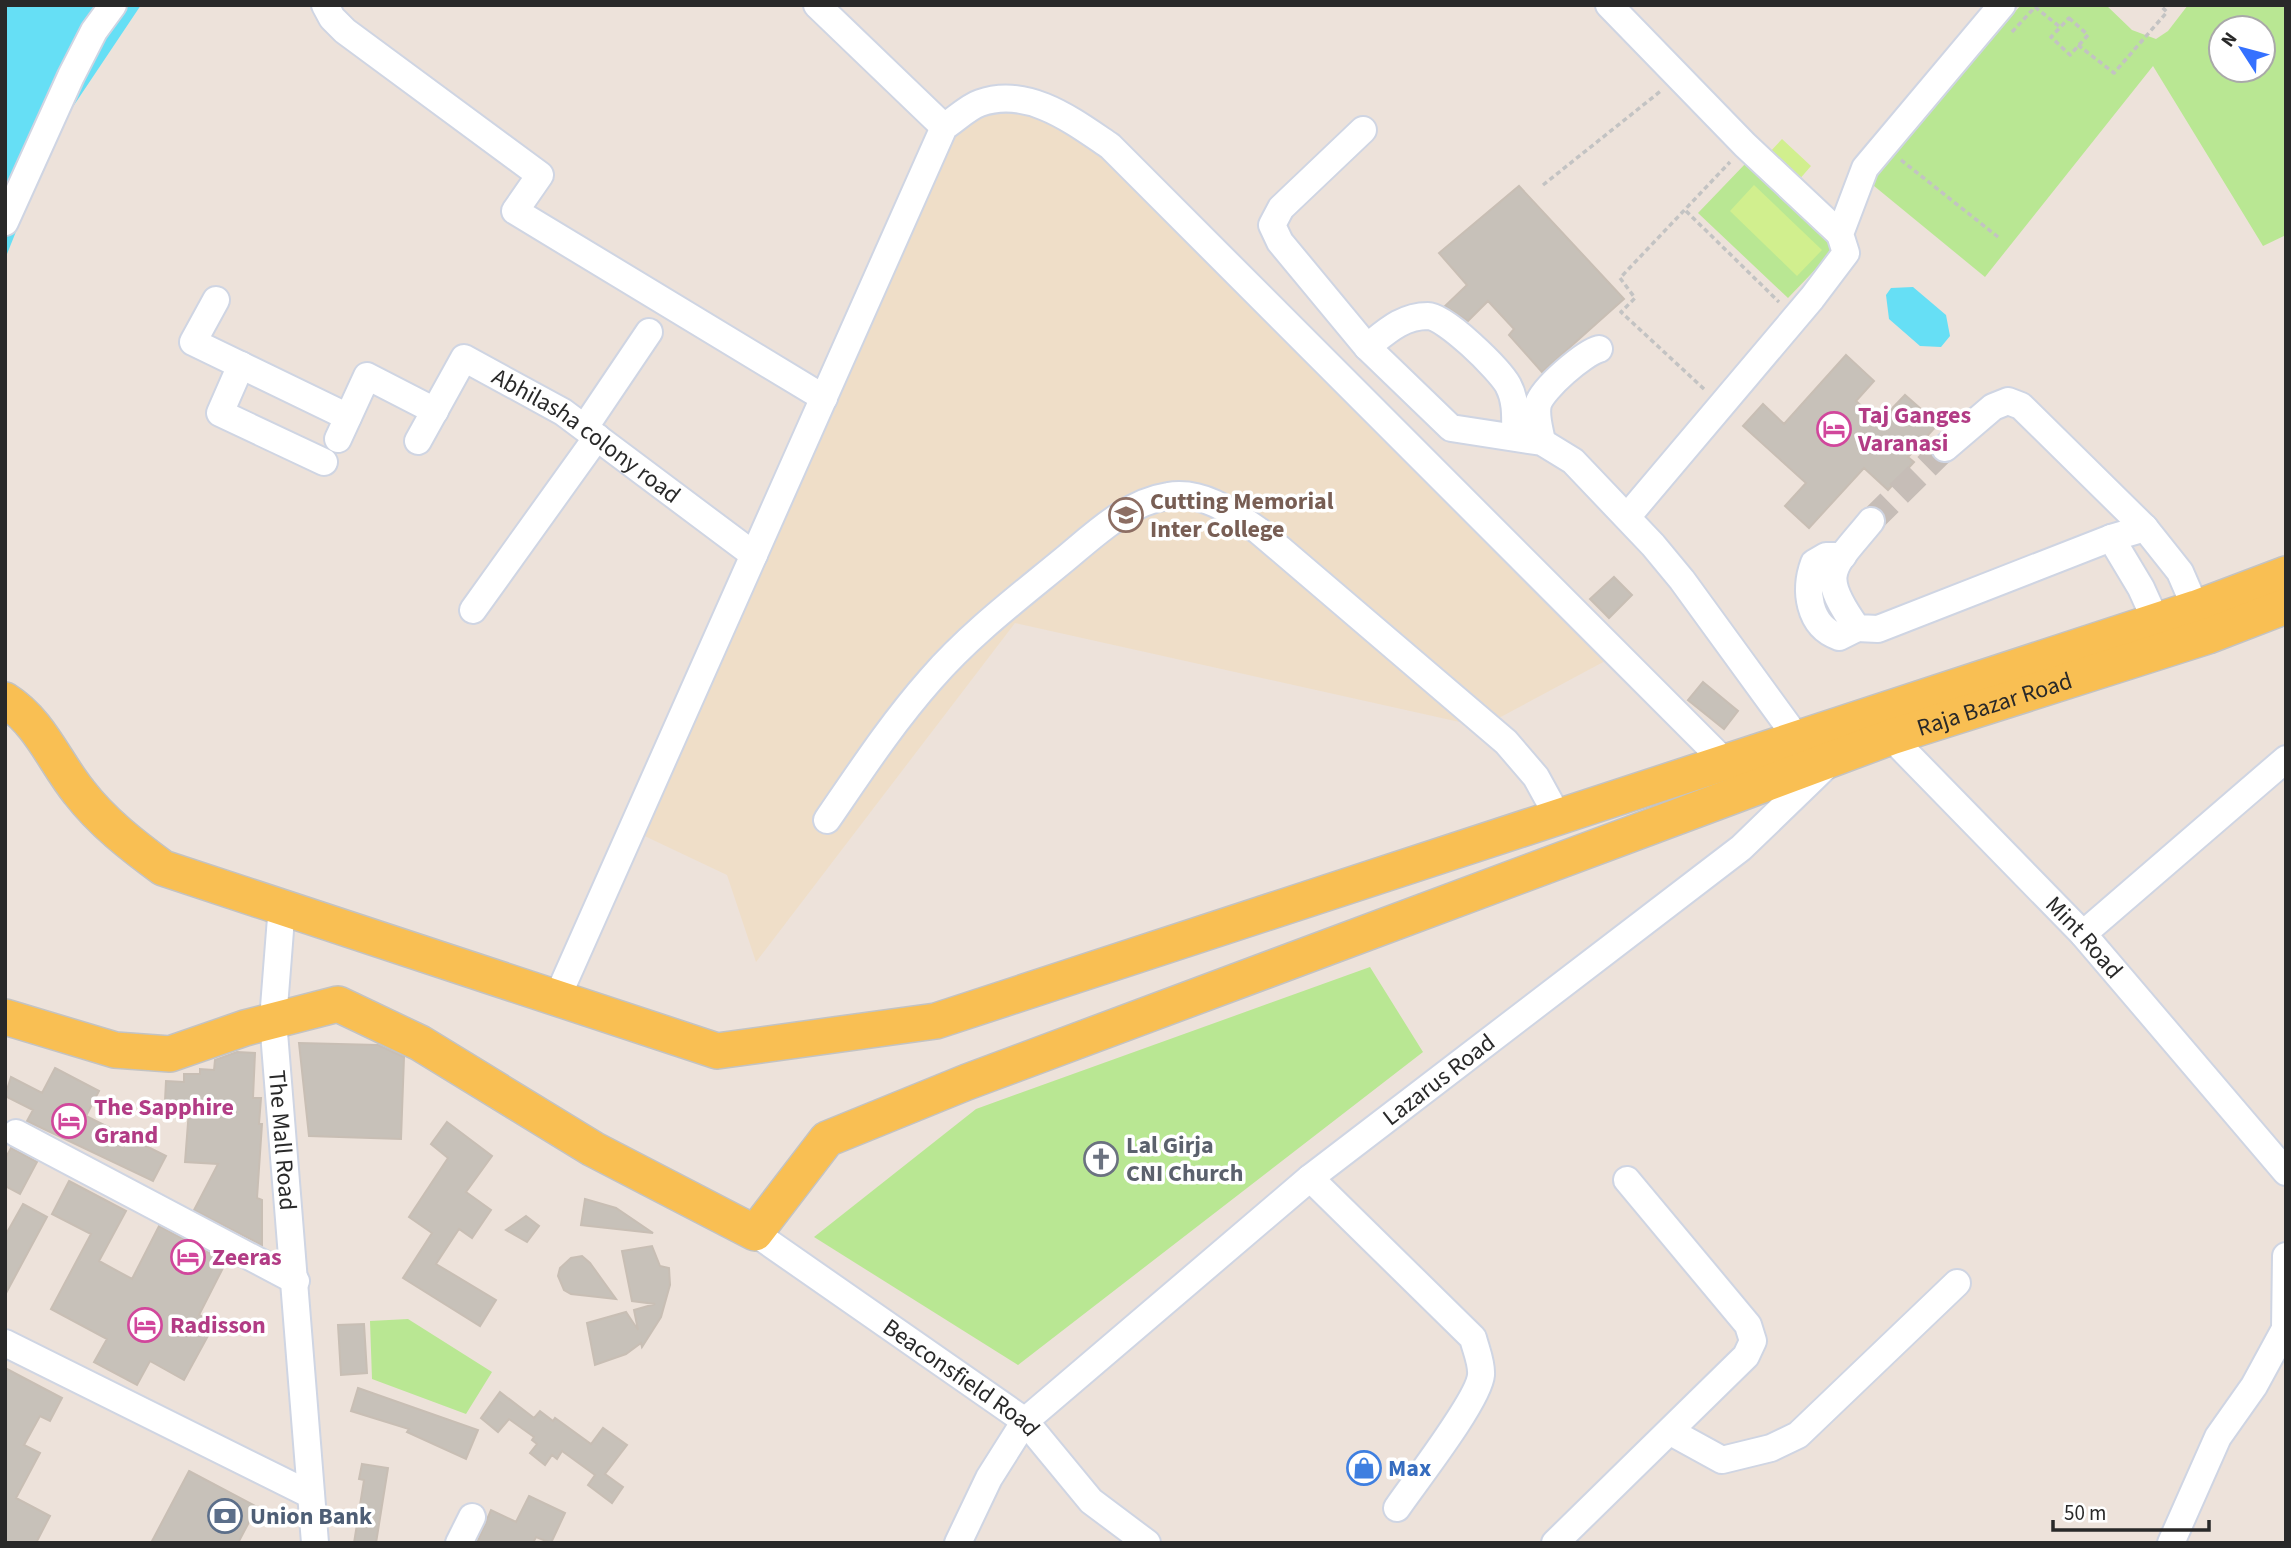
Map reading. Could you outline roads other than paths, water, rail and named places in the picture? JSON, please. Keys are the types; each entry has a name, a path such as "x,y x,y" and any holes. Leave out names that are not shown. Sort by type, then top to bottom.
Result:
{"main road":[{"name":"Raja Bazar Road","path":"5,700 32,722 79,793 127,841 163,868 282,905 716,1051 936,1021 1725,762 1814,744 1880,726 2202,622 2286,574"},
{"name":"Raja Bazar Road","path":"1880,726 2156,621 2202,622 2284,611"},
{"name":"Raja Bazar Road","path":"755,1233 827,1139 980,1078 1703,809 1814,744"},
{"path":"5,1017 115,1050 170,1054 273,1020 338,1004 421,1043 593,1149 755,1233"}],"street":[{"path":"5,222 71,76 94,31 113,5"},
{"path":"325,5 332,18 345,31 540,175 515,211 824,398"},
{"path":"817,5 944,127"},
{"path":"1609,5 1745,145 1840,234 1846,253 1796,318 1627,517"},
{"path":"1840,234 1865,168 2002,5"},
{"path":"557,998 944,127 980,103 1018,98 1061,113 1110,146 1725,762"},
{"path":"1363,131 1281,208 1272,225 1280,242 1367,347 1451,428 1480,435 1542,442 1573,461 1682,580 1814,744"},
{"path":"216,300 193,342 241,365 343,428 367,376 435,411"},
{"path":"1367,347 1402,321 1432,316 1472,345 1507,384 1516,408 1514,437"},
{"path":"473,610 591,432 649,331"},
{"path":"1542,442 1537,418 1538,402 1548,389 1589,352 1599,349"},
{"name":"Abhilasha colony road","path":"418,441 464,358 513,382 591,432 754,555"},
{"path":"241,365 219,413 324,462"},
{"path":"1945,448 1993,407 2008,401 2021,406 2145,528 2180,572 2202,622"},
{"path":"827,820 886,734 916,696 993,618 1105,526 1144,503 1168,496 1198,497 1227,509 1259,531 1506,742 1536,777 1558,817"},
{"path":"1871,521 1834,567 1832,586 1837,600 1857,628 1878,629 2111,538 2145,528"},
{"path":"2111,538 2141,588 2156,621"},
{"name":"Mint Road","path":"1880,726 2083,934 2286,1172"},
{"name":"Lazarus Road","path":"958,1543 989,1478 1025,1421 1310,1178 1741,848 1814,744"},
{"path":"2083,934 2286,759"},
{"name":"The Mall Road","path":"282,905 273,1020 315,1543"},
{"path":"16,1133 296,1281"},
{"path":"1310,1178 1472,1338 1479,1361 1481,1377 1462,1415 1397,1508"},
{"path":"1555,1543 1746,1356 1753,1341 1748,1325 1627,1180"},
{"name":"Beaconsfield Road","path":"755,1233 1025,1421 1091,1501 1147,1543"},
{"path":"2171,1543 2218,1437 2254,1386 2285,1329 2286,1256"},
{"path":"1671,1432 1722,1460 1771,1448 1798,1434 1957,1283"},
{"path":"5,1343 311,1495"},
{"path":"458,1543 472,1517"}],"water":[{"path":"5,5 141,5 56,132 5,259"},
{"path":"1913,287 1946,315 1950,336 1941,347 1920,346 1889,319 1886,295 1891,288"}],"tunnel":[{"path":"1871,521 1945,448"}],"place":[{"name":"Taj Ganges Varanasi","path":"1834,429"},
{"name":"Cutting Memorial Inter College","path":"1126,515"},
{"name":"The Sapphire Grand","path":"69,1121"},
{"name":"Lal Girja CNI Church","path":"1101,1159"},
{"name":"Zeeras","path":"188,1257"},
{"name":"Radisson","path":"145,1325"},
{"name":"Max","path":"1364,1468"},
{"name":"Union Bank","path":"225,1516"}]}
